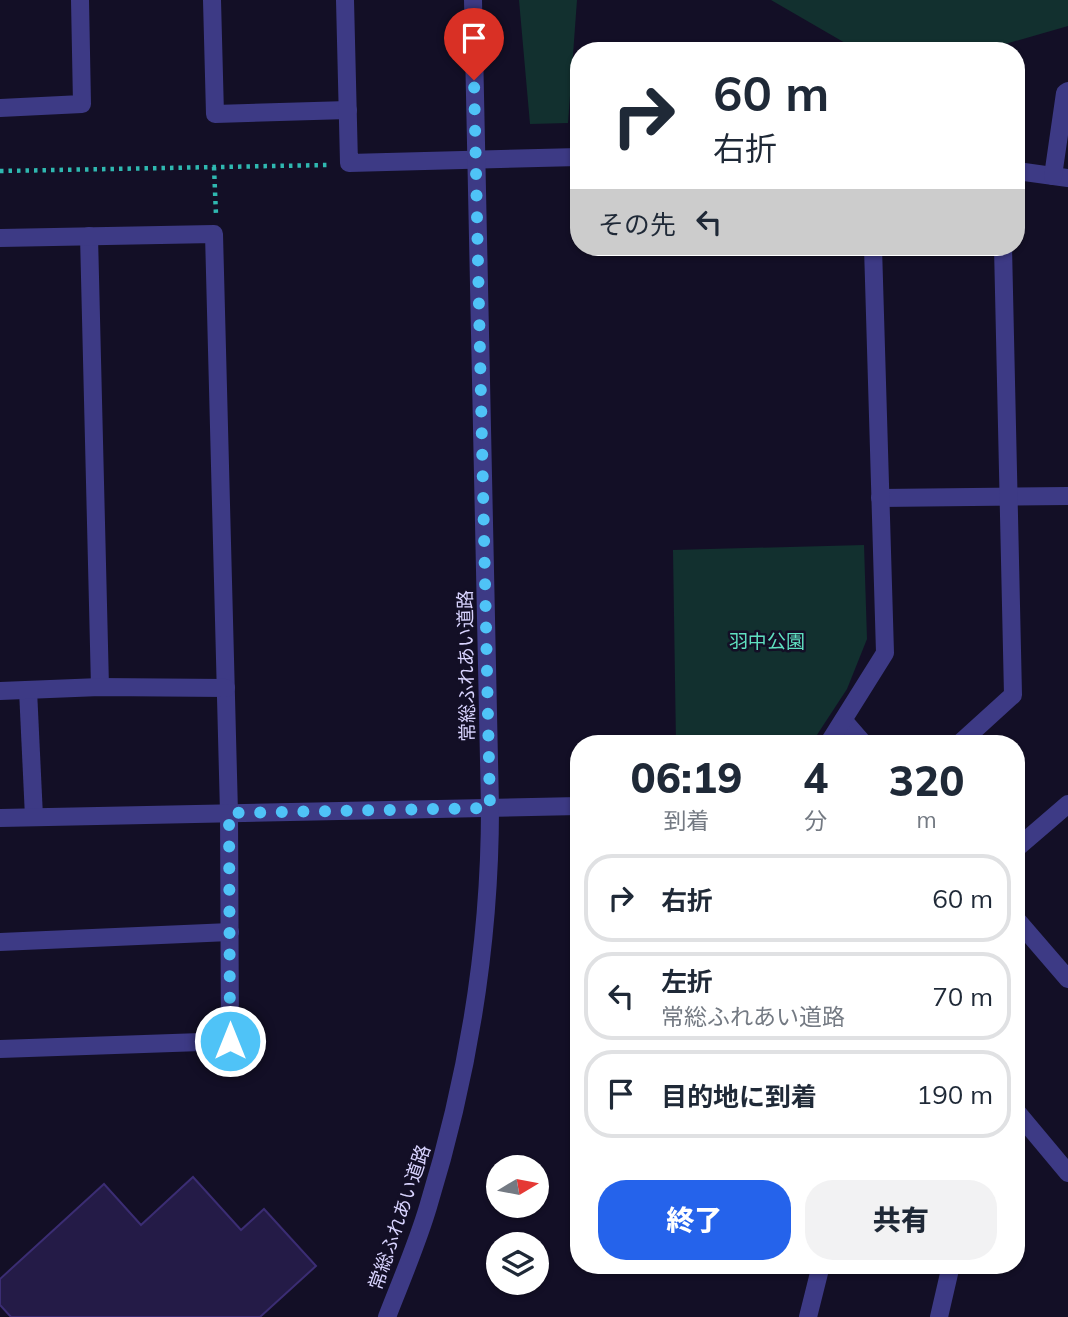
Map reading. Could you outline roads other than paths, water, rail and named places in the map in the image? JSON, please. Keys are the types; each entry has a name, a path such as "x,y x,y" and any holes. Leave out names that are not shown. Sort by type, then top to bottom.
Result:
{"street":[{"path":"0,108 82,104 80,0"},
{"path":"212,0 215,114 348,110"},
{"path":"345,0 349,163 570,158"},
{"name":"常総ふれあい道路","path":"387,1317 428,1209 457,1104 477,994 486,924 490,808 473,0"},
{"path":"1025,172 1060,177 1065,93 1068,91"},
{"path":"0,239 214,234 230,932 230,1041 0,1049"},
{"path":"89,236 100,687"},
{"path":"834,735 885,653 873,256"},
{"path":"969,735 1013,695 1003,256"},
{"path":"880,498 1068,496"},
{"path":"0,691 100,687 226,688"},
{"path":"28,690 34,817"},
{"path":"844,721 856,735"},
{"path":"1025,841 1068,804"},
{"path":"0,818 570,806"},
{"path":"1025,928 1065,969"},
{"path":"0,942 230,932"},
{"path":"1025,1127 1068,1173"},
{"path":"808,1317 819,1274"},
{"path":"939,1317 949,1274"}],"park label":[{"name":"羽中公園","path":"767,641"}]}
